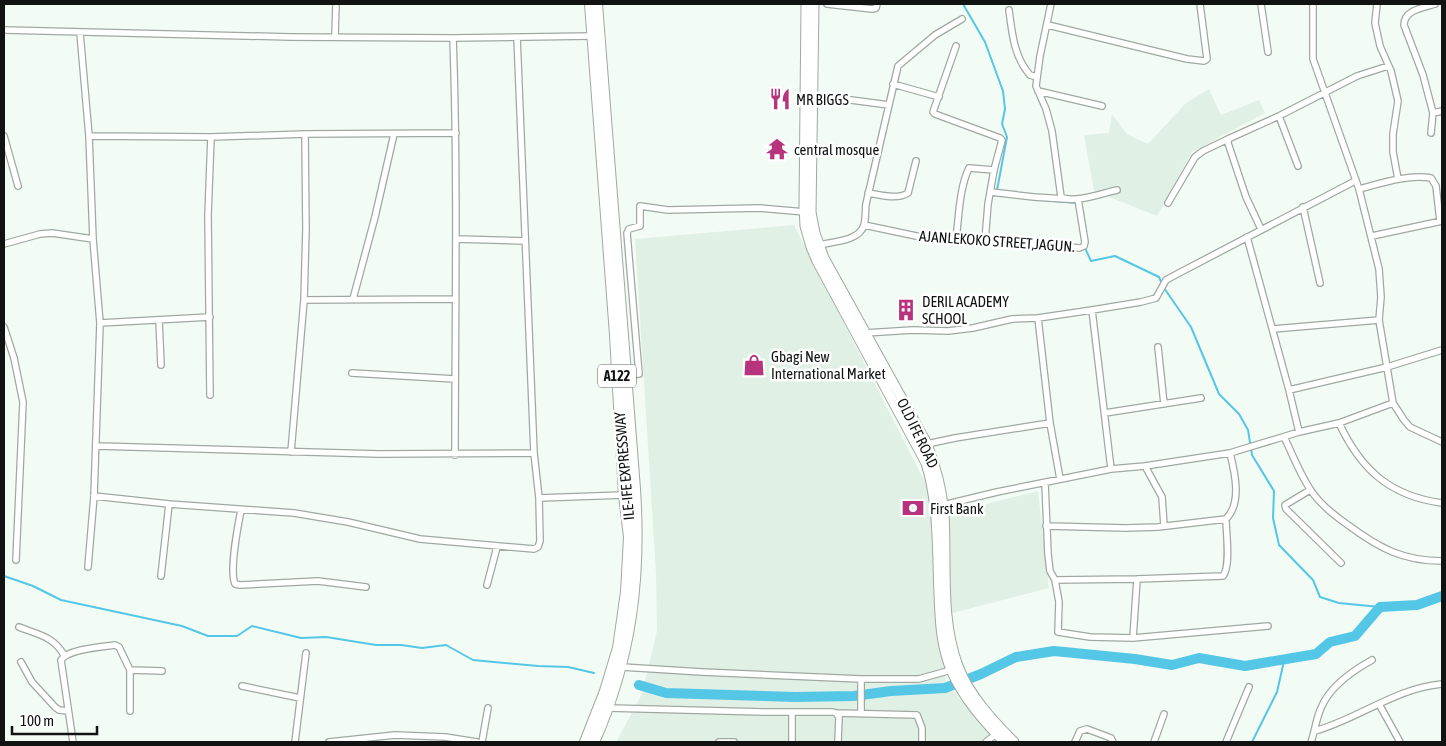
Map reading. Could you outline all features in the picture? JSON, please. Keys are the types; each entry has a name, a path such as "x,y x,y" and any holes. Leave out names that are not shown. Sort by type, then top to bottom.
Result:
{"highway":[{"name":"ILE-IFE EXPRESSWAY","path":"585,742 605,691 618,648 624,617 629,565 629,537 624,496 615,335 590,4"},
{"name":"ILE-IFE EXPRESSWAY","path":"594,742 622,667 631,616 637,548 637,517 597,4"}],"main road":[{"name":"OLD IFE ROAD","path":"806,4 813,95 811,212 818,245 866,333 926,463 931,479 936,514 945,634 951,670 1014,742"},
{"name":"OLD IFE ROAD","path":"814,4 810,49 805,212 808,235 817,261 927,444 938,477 943,505 945,634 952,649 962,684 996,734 1004,742"}],"street":[{"path":"334,37 336,4"},
{"path":"826,4 872,9 876,8 877,4"},
{"path":"1051,4 1036,86 1046,109 1052,131 1061,197 1065,199"},
{"path":"1048,24 1188,59 1204,61 1207,59 1207,50 1200,4"},
{"path":"1261,4 1268,52"},
{"path":"1313,4 1312,52 1315,66 1359,189 1379,269 1380,320 1393,403 1410,426 1442,442"},
{"path":"1377,4 1375,23 1380,46 1398,100 1393,134 1393,152 1398,180"},
{"path":"1431,133 1433,113 1423,75 1404,25 1404,18 1408,13 1434,4"},
{"path":"1009,10 1014,42 1020,62 1030,75 1037,77"},
{"path":"818,245 854,237 860,233 864,226 868,193 898,66 935,35 962,19"},
{"path":"4,30 334,37 592,36"},
{"path":"80,33 89,136 93,239 100,323 94,496 88,567"},
{"path":"94,496 294,514 348,522 420,539 497,547 534,549 538,547 540,541 539,498 534,453 517,37"},
{"path":"453,38 457,239 455,455"},
{"path":"956,46 938,97 934,110 935,114 1002,140 994,170 985,241"},
{"path":"1168,203 1196,157 1203,151 1279,116 1324,91 1357,76 1388,66"},
{"path":"893,84 938,97"},
{"path":"1038,91 1102,106"},
{"path":"813,95 889,105"},
{"path":"1433,113 1442,111"},
{"path":"1279,116 1298,166"},
{"path":"89,136 211,137 456,133"},
{"path":"291,452 304,300 306,229 305,134"},
{"path":"353,299 375,217 394,134"},
{"path":"4,136 18,186"},
{"path":"210,395 208,215 211,137"},
{"path":"1228,139 1246,197 1261,229"},
{"path":"868,193 905,195 908,193 916,161"},
{"path":"956,239 963,188 968,168 994,170"},
{"path":"1359,189 1398,180 1424,177 1431,178 1439,184 1441,221 1372,236"},
{"path":"866,333 914,330 948,331 988,326 1012,319 1038,318 1092,310 1156,298 1166,280 1355,181"},
{"path":"991,192 1034,197 1078,199 1117,190"},
{"name":"AJANLEKOKO STREET,JAGUN.","path":"864,226 921,237 1030,243 1079,248 1084,246 1085,242 1078,199"},
{"path":"626,375 639,374 628,233 629,229 640,226 640,206 668,210 760,208 805,212"},
{"path":"1304,207 1320,283"},
{"path":"4,244 40,234 52,233 93,239"},
{"path":"1247,237 1299,432"},
{"path":"457,239 525,241"},
{"path":"304,300 455,299"},
{"path":"1092,310 1111,469"},
{"path":"100,323 210,317"},
{"path":"1038,318 1050,423 1060,479"},
{"path":"160,320 161,365"},
{"path":"1273,329 1380,320"},
{"path":"4,327 14,358 24,402 16,560"},
{"path":"1158,347 1164,404"},
{"path":"1289,390 1387,367 1442,350"},
{"path":"352,373 455,379"},
{"path":"1105,413 1201,398"},
{"path":"943,505 1111,469 1145,466 1230,453 1299,432 1339,423 1393,403"},
{"path":"927,444 1050,423"},
{"path":"1339,423 1357,457 1386,483 1410,496 1424,501 1442,503"},
{"path":"1284,437 1310,490 1337,517 1373,543 1402,556 1422,561 1442,561"},
{"path":"96,446 455,455 534,453"},
{"path":"1055,580 1137,580 1223,576 1226,573 1227,558 1226,520 1233,511 1236,490 1235,472 1230,453"},
{"path":"1145,466 1162,496 1164,526"},
{"path":"1045,483 1050,571 1055,580 1059,602 1058,632 1090,637 1133,638 1268,626"},
{"path":"1310,490 1285,505 1286,509 1341,563"},
{"path":"539,498 624,496"},
{"path":"161,576 169,504"},
{"path":"241,510 234,561 233,580 235,584 318,581 366,587"},
{"path":"1046,526 1126,528 1226,520"},
{"path":"487,585 497,547"},
{"path":"1133,638 1137,580"},
{"path":"20,627 52,640 58,645 64,656"},
{"path":"72,742 61,660 64,656 72,652 115,645 119,647 130,670 130,711"},
{"path":"295,742 306,653"},
{"path":"1311,742 1321,707 1330,692 1372,660"},
{"path":"21,662 32,682 55,707 59,710 68,711"},
{"path":"622,667 861,680 919,679 951,670"},
{"path":"130,670 162,671"},
{"path":"861,680 861,712"},
{"path":"1315,731 1349,719 1379,704 1419,688 1442,684"},
{"path":"242,686 300,698"},
{"path":"1226,742 1249,687"},
{"path":"1379,704 1400,742"},
{"path":"482,742 488,708"},
{"path":"608,708 861,712 917,715 922,728 922,742"},
{"path":"792,712 792,742"},
{"path":"836,713 839,717 839,742"},
{"path":"1154,742 1164,714"},
{"path":"1074,742 1080,731 1087,728 1111,738 1113,742"},
{"path":"984,742 996,734"},
{"path":"329,742 369,740 396,736 477,742"},
{"path":"719,742 734,742"}],"shaded area":[{"path":"1209,89 1221,115 1259,100 1265,113 1192,152 1157,216 1094,191 1084,135 1109,133 1112,114 1127,134 1148,144 1186,103"},
{"name":"Gbagi New International Market","path":"794,225 929,490 946,682 997,742 616,742 642,694 657,631 656,574 635,239"},
{"path":"1038,491 1049,588 949,614 946,514"}],"waterway":[{"path":"963,4 985,42 1003,91 1005,109 1002,124 1007,137 997,190"},
{"path":"1041,200 1078,203"},
{"path":"1085,248 1091,261 1115,256 1159,277 1162,284"},
{"path":"1164,288 1191,327 1219,394 1239,414 1248,430 1252,455 1274,491 1273,518 1279,545 1313,580 1320,597 1339,603 1380,607"},
{"path":"4,576 33,586 61,600 182,626 208,636 237,636 252,626 301,638 326,637 376,645 401,645 422,648 446,645 473,660 568,667 594,673"},
{"path":"639,685 666,693 795,697 854,696 891,691 945,688 981,674 1016,657 1054,651 1135,659 1172,665 1199,658 1245,666 1316,654 1330,642 1355,636 1380,607 1417,605 1442,596"},
{"path":"1252,742 1277,692 1284,661"}],"place":[{"name":"MR BIGGS","path":"780,99"},
{"name":"central mosque","path":"777,149"},
{"name":"DERIL ACADEMY SCHOOL","path":"906,310"},
{"name":"Gbagi New International Market","path":"754,365"},
{"name":"First Bank","path":"913,508"}]}
